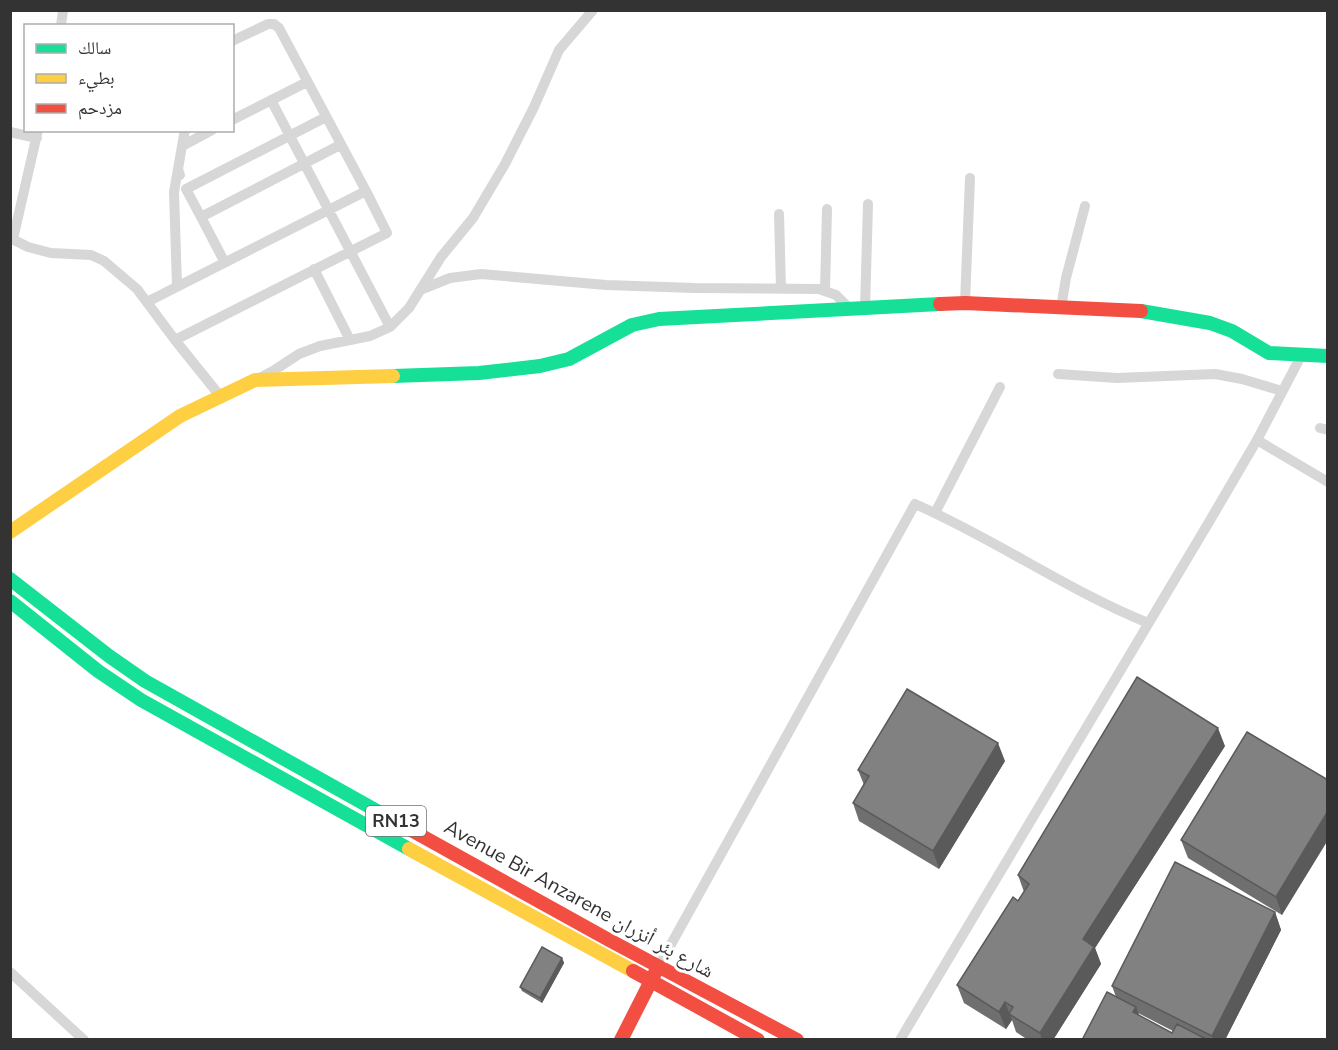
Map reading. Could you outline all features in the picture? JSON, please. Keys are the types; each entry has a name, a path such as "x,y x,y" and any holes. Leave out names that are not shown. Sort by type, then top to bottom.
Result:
{"main road":[{"path":"10,532 180,416 255,380 479,373 540,366 569,359 632,325 659,319 965,303 1105,308 1186,317 1232,331 1269,353 1328,356"},
{"name":"Avenue Bir Anzarene شارع بئر أنزران","path":"10,579 145,681 609,940 797,1040"},
{"name":"Avenue Bir Anzarene شارع بئر أنزران","path":"10,601 98,671 141,700 758,1040"},
{"path":"621,1040 658,966"}],"street":[{"path":"255,380 299,354 320,346 370,336 390,327 408,308 441,257 473,218 505,164 534,107 559,50 593,10"},
{"path":"175,340 387,233 279,28 274,24 268,24 234,40"},
{"path":"234,119 307,81"},
{"path":"271,100 390,327"},
{"path":"186,189 326,117"},
{"path":"10,132 37,134 12,238 28,247 51,253 91,255 104,261 137,289 220,396"},
{"path":"177,286 174,192 186,132"},
{"path":"182,146 208,132"},
{"path":"201,217 340,145"},
{"path":"178,169 224,261"},
{"path":"965,303 970,177"},
{"path":"147,302 366,191"},
{"path":"866,309 868,204"},
{"path":"1061,308 1066,278 1086,206"},
{"path":"825,291 827,209"},
{"path":"779,214 781,288"},
{"path":"314,269 350,340"},
{"path":"420,290 450,278 481,274 606,285 825,291 836,295 851,310"},
{"path":"900,1040 1257,440 1301,356"},
{"path":"1058,374 1117,378 1215,374 1282,391"},
{"path":"935,513 1000,387"},
{"path":"1257,440 1328,482"},
{"path":"658,966 915,504 1074,587 1148,622"},
{"path":"10,972 84,1040"}],"building":[{"path":"1137,677 1218,728 1083,939 1094,947 1040,1033 1009,1014 1013,1007 1005,1002 999,1012 957,985 1013,897 1018,901 1029,884 1018,875"},
{"path":"907,689 998,743 933,851 853,803 869,776 858,770"},
{"path":"1247,732 1328,780 1328,811 1276,897 1181,840"},
{"path":"1175,862 1275,912 1212,1036 1112,986"},
{"path":"542,947 562,958 540,998 520,987"},
{"path":"1107,992 1136,1007 1133,1012 1172,1033 1177,1024 1208,1040 1082,1040"}],"traffic: fast":[{"path":"393,376 479,373 540,366 569,359 632,325 659,319 940,304"},
{"path":"1141,311 1210,323 1232,331 1269,353 1328,356"},
{"path":"10,579 145,681 411,830"},
{"path":"10,601 98,671 141,700 409,849"}],"traffic: slow":[{"path":"10,532 180,416 255,380 393,376"},
{"path":"409,849 633,971"}],"traffic: jam":[{"path":"940,304 965,303 1141,311"},
{"path":"411,830 609,940 797,1040"},
{"path":"633,971 758,1040"},
{"path":"621,1040 656,971"}]}
